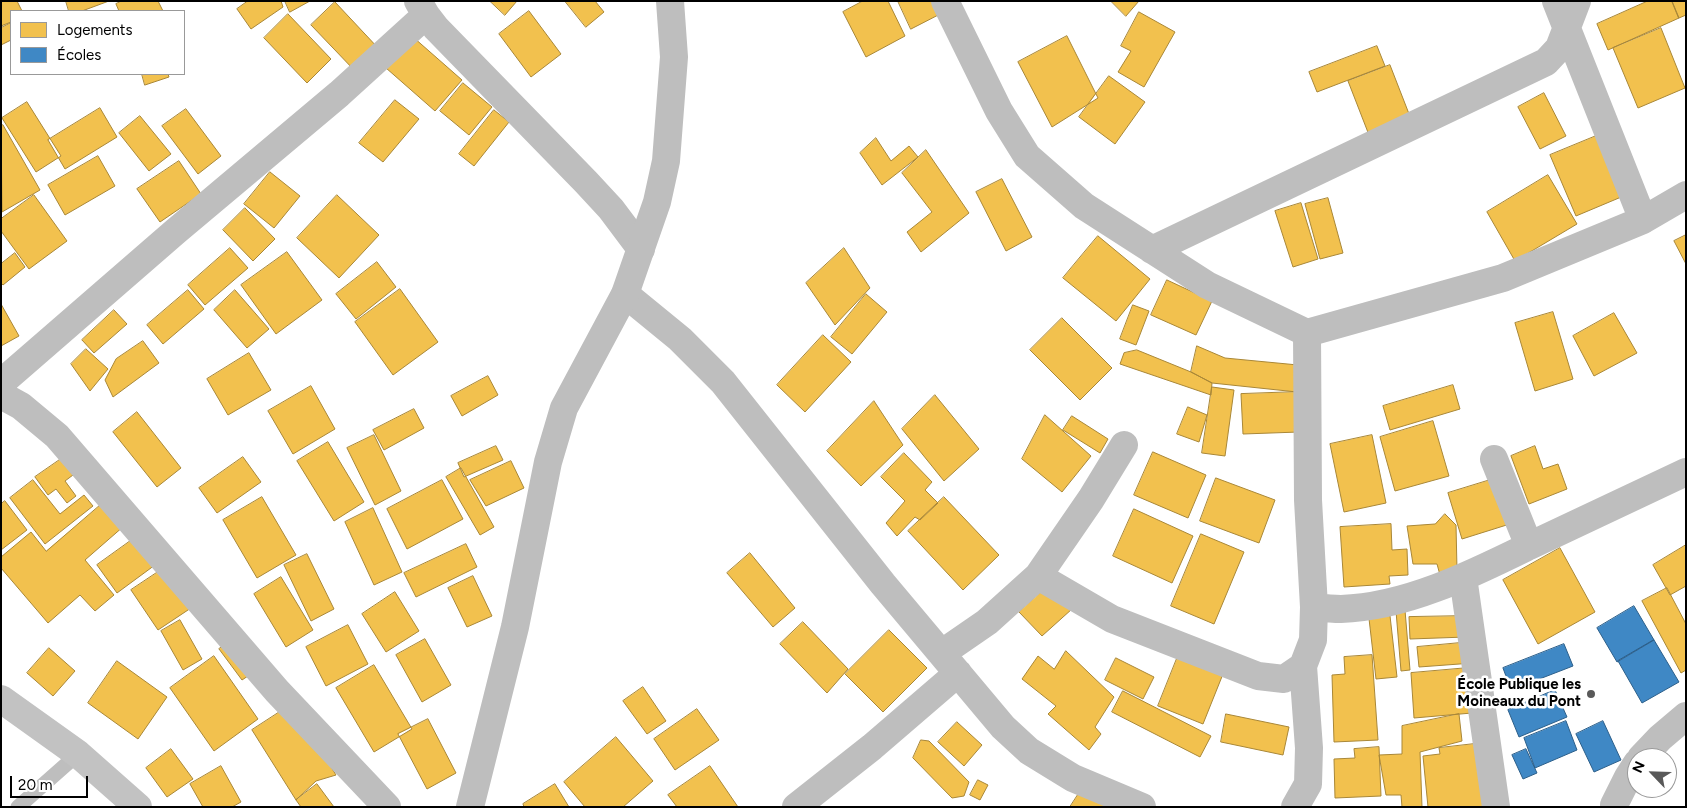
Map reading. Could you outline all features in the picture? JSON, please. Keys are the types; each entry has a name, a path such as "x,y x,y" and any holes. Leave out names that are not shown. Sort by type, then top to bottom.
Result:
{"main road":[{"path":"1,699 78,754 138,807"}],"street":[{"path":"470,807 515,627 548,462 564,408 625,294 657,202 666,161 674,57 670,1"},
{"path":"945,1 998,111 1027,156 1084,206 1207,285 1307,334 1503,278 1643,220 1686,195"},
{"path":"1556,1 1643,220"},
{"path":"1152,250 1546,62 1559,48 1577,1"},
{"path":"1,383 168,237 339,94 422,8 455,48 548,141 611,209 641,249"},
{"path":"625,294 680,339 723,382 883,584 1003,727 1029,751 1073,778 1142,807"},
{"path":"1295,807 1308,784 1309,748 1303,666 1313,640 1314,607 1308,500 1307,334"},
{"path":"1,395 21,406 57,436 277,692 387,807"},
{"path":"796,807 872,747 987,622 1038,576 1124,446"},
{"path":"1494,459 1529,546"},
{"path":"1314,607 1340,609 1374,605 1418,594 1463,577 1686,472"},
{"path":"1038,576 1112,619 1258,676 1284,679 1303,666"},
{"path":"1463,577 1496,807"},
{"path":"1650,748 1686,716"},
{"path":"1608,806 1627,778"}],"lane":[{"path":"18,807 78,754"}],"building: Logements":[{"path":"1,1 17,1 22,10 10,10 10,22 1,26"},
{"path":"66,1 109,1 85,10 69,10"},
{"path":"122,1 158,1 162,10 119,10 116,4"},
{"path":"248,1 281,1 283,7 251,29 237,9"},
{"path":"285,1 310,1 290,12"},
{"path":"490,1 517,1 505,15"},
{"path":"565,1 595,1 604,12 586,27"},
{"path":"863,1 888,1 905,36 866,57 843,12"},
{"path":"898,1 942,1 946,11 911,29"},
{"path":"1111,1 1139,1 1126,16"},
{"path":"1648,1 1672,1 1679,18 1608,50 1597,24"},
{"path":"1672,1 1686,1 1686,15 1679,18"},
{"path":"335,2 379,49 355,71 311,25"},
{"path":"529,11 561,54 531,77 499,34"},
{"path":"1139,12 1175,32 1144,87 1118,72 1131,51 1121,46"},
{"path":"288,14 331,59 307,83 264,38"},
{"path":"10,24 10,40 1,45 1,28"},
{"path":"1661,28 1685,88 1638,108 1613,48"},
{"path":"1067,36 1098,98 1052,127 1018,62"},
{"path":"413,37 462,80 435,111 386,68"},
{"path":"1377,46 1385,66 1317,92 1309,72"},
{"path":"1390,65 1411,119 1369,135 1348,81"},
{"path":"142,75 168,75 169,77 145,85"},
{"path":"1109,76 1145,102 1115,144 1079,117"},
{"path":"463,83 492,107 469,135 440,111"},
{"path":"1544,93 1566,136 1540,149 1518,107"},
{"path":"395,100 419,119 383,162 359,143"},
{"path":"27,102 61,156 36,172 2,118"},
{"path":"100,108 117,137 65,169 48,140"},
{"path":"186,109 221,156 198,174 162,126"},
{"path":"494,110 509,122 474,166 459,154"},
{"path":"140,116 171,154 149,171 119,133"},
{"path":"3,125 40,190 2,212 1,126"},
{"path":"1601,134 1626,195 1576,216 1550,155"},
{"path":"876,138 891,161 909,146 918,157 882,185 860,153"},
{"path":"926,150 969,213 921,252 907,232 932,212 902,173"},
{"path":"98,156 115,186 65,215 48,185"},
{"path":"179,161 201,194 160,222 137,189"},
{"path":"270,172 300,196 274,228 244,204"},
{"path":"1548,175 1577,224 1515,261 1487,212"},
{"path":"1002,179 1032,237 1006,251 976,192"},
{"path":"34,195 67,241 29,269 1,231 1,219"},
{"path":"337,195 379,235 339,278 297,238"},
{"path":"1328,198 1343,253 1320,259 1305,204"},
{"path":"1301,203 1318,259 1293,267 1275,211"},
{"path":"245,208 275,239 253,261 223,230"},
{"path":"1686,235 1686,264 1674,241"},
{"path":"1098,236 1150,279 1116,321 1063,278"},
{"path":"230,248 248,268 205,305 188,285"},
{"path":"844,248 870,288 835,325 806,283"},
{"path":"287,252 322,300 276,334 241,285"},
{"path":"15,253 25,267 3,285 1,283 1,264"},
{"path":"377,262 396,287 356,319 336,294"},
{"path":"1167,280 1212,301 1196,335 1151,315"},
{"path":"400,289 438,342 393,375 355,322"},
{"path":"188,290 204,309 163,344 147,325"},
{"path":"235,290 269,329 247,348 214,310"},
{"path":"866,294 887,312 852,354 831,337"},
{"path":"1,304 19,336 1,346"},
{"path":"1133,305 1149,311 1136,345 1120,339"},
{"path":"114,310 127,324 94,353 82,340"},
{"path":"1553,312 1573,379 1535,391 1515,323"},
{"path":"1614,313 1637,353 1594,376 1573,336"},
{"path":"1062,318 1112,368 1080,400 1030,350"},
{"path":"823,335 851,362 805,412 777,385"},
{"path":"143,341 159,363 113,397 105,380 116,359"},
{"path":"1197,346 1225,358 1298,365 1297,392 1212,383 1191,372"},
{"path":"86,349 108,369 90,391 71,364"},
{"path":"1137,350 1191,372 1212,383 1211,395 1120,364 1124,353"},
{"path":"249,353 271,390 228,415 207,379"},
{"path":"488,376 498,395 462,416 451,396"},
{"path":"1453,385 1460,409 1390,430 1383,406"},
{"path":"311,386 335,429 293,454 268,411"},
{"path":"1212,387 1234,390 1225,456 1202,453"},
{"path":"1297,392 1299,432 1243,434 1241,394"},
{"path":"935,395 979,449 944,481 902,429"},
{"path":"874,401 903,445 861,486 827,451"},
{"path":"1188,407 1207,415 1199,442 1177,434"},
{"path":"414,409 424,428 384,450 373,430"},
{"path":"137,412 181,468 157,487 113,432"},
{"path":"1045,415 1091,456 1062,492 1022,459"},
{"path":"1072,416 1108,439 1100,453 1063,430"},
{"path":"1433,421 1449,476 1395,491 1380,437"},
{"path":"374,435 401,491 375,505 347,448"},
{"path":"1372,435 1386,503 1344,512 1330,444"},
{"path":"328,442 364,502 334,521 297,461"},
{"path":"496,446 503,460 464,477 458,463"},
{"path":"1535,446 1543,469 1558,464 1567,489 1529,504 1511,456"},
{"path":"1153,452 1206,475 1188,518 1134,495"},
{"path":"904,453 932,482 925,490 938,503 920,520 915,517 897,536 886,523 905,501 881,477"},
{"path":"243,457 261,482 217,513 199,488"},
{"path":"61,459 73,475 65,481 76,496 67,503 56,489 48,495 35,477"},
{"path":"511,461 524,488 486,506 470,480"},
{"path":"461,468 494,527 480,535 446,477"},
{"path":"1500,477 1513,523 1462,539 1448,493"},
{"path":"1216,478 1275,500 1259,543 1200,521"},
{"path":"33,480 60,514 84,495 93,506 45,544 10,498"},
{"path":"442,480 463,519 407,549 387,509"},
{"path":"262,497 296,555 257,578 223,520"},
{"path":"944,497 999,555 963,590 908,531"},
{"path":"5,501 27,530 1,550 1,504"},
{"path":"104,502 124,526 85,560 114,595 95,611 80,595 48,623 1,568 1,557 31,532 46,551"},
{"path":"373,508 402,572 374,585 345,522"},
{"path":"1134,509 1193,536 1172,583 1113,556"},
{"path":"1445,514 1456,525 1457,570 1440,575 1437,564 1413,564 1407,526 1435,524"},
{"path":"1391,524 1392,550 1407,549 1408,575 1389,576 1390,584 1344,587 1340,527"},
{"path":"1201,534 1244,552 1214,624 1171,606"},
{"path":"136,537 155,565 117,593 97,565"},
{"path":"466,544 477,567 416,597 404,573"},
{"path":"1686,545 1686,586 1670,595 1653,565"},
{"path":"1560,548 1595,612 1538,644 1503,580"},
{"path":"750,553 795,608 773,627 727,573"},
{"path":"307,554 334,609 311,621 284,565"},
{"path":"164,568 191,608 158,630 131,590"},
{"path":"473,576 492,616 467,627 448,588"},
{"path":"281,577 313,630 286,647 254,594"},
{"path":"1050,584 1072,609 1042,636 1019,612"},
{"path":"1667,588 1686,624 1686,670 1681,673 1642,601"},
{"path":"395,592 419,631 386,652 362,614"},
{"path":"1389,607 1397,677 1376,679 1368,610"},
{"path":"1405,610 1410,670 1401,671 1396,611"},
{"path":"1465,616 1466,637 1410,639 1409,617"},
{"path":"180,620 202,659 183,670 161,631"},
{"path":"803,622 848,669 827,693 780,644"},
{"path":"348,625 368,664 326,686 306,647"},
{"path":"889,630 927,668 883,712 845,674"},
{"path":"233,639 257,670 242,680 219,649"},
{"path":"425,639 451,685 422,702 396,655"},
{"path":"1471,642 1473,663 1419,667 1417,647"},
{"path":"49,648 75,671 53,696 27,673"},
{"path":"1066,651 1114,697 1095,727 1101,734 1089,750 1048,714 1056,706 1022,679 1038,656 1054,669"},
{"path":"1372,655 1378,740 1334,742 1332,675 1345,674 1344,657"},
{"path":"214,656 258,719 214,751 170,688"},
{"path":"1178,656 1223,674 1203,724 1158,706"},
{"path":"1116,658 1154,677 1143,699 1105,680"},
{"path":"117,661 167,697 138,739 88,703"},
{"path":"374,665 412,729 374,752 336,688"},
{"path":"1468,668 1472,713 1414,718 1411,673"},
{"path":"643,687 666,721 647,734 623,701"},
{"path":"1123,691 1211,736 1200,757 1112,712"},
{"path":"292,704 336,775 316,781 296,800 252,730"},
{"path":"697,709 719,740 675,770 654,739"},
{"path":"1226,714 1289,727 1283,755 1221,742"},
{"path":"1459,714 1462,741 1420,752 1422,807 1402,807 1401,795 1386,795 1379,755 1402,754 1402,726"},
{"path":"428,719 456,773 427,789 398,734"},
{"path":"957,722 982,745 964,766 938,742"},
{"path":"616,737 653,781 623,807 585,807 564,782"},
{"path":"921,740 929,741 969,782 964,796 952,798 913,758"},
{"path":"1483,743 1490,807 1428,807 1423,756 1440,754 1439,748"},
{"path":"1379,747 1381,796 1335,798 1334,759 1355,758 1354,749"},
{"path":"171,749 193,779 167,797 146,768"},
{"path":"221,766 241,802 232,807 203,807 190,784"},
{"path":"710,766 738,807 677,807 668,795"},
{"path":"978,780 988,785 980,800 970,795"},
{"path":"317,784 334,807 301,807 296,800"},
{"path":"555,784 569,807 524,807 523,804"},
{"path":"1083,787 1113,807 1070,807"}],"building: Écoles":[{"path":"1634,606 1654,640 1617,662 1597,628"},
{"path":"1654,640 1679,682 1642,703 1618,661"},
{"path":"1564,644 1573,666 1511,690 1503,668"},
{"path":"1555,690 1567,717 1519,737 1508,710"},
{"path":"1566,721 1577,750 1535,768 1524,738"},
{"path":"1603,721 1621,760 1594,772 1576,734"},
{"path":"1526,749 1537,773 1523,779 1512,755"}],"place":[{"name":"École Publique les Moineaux du Pont","path":"1591,694"}]}
